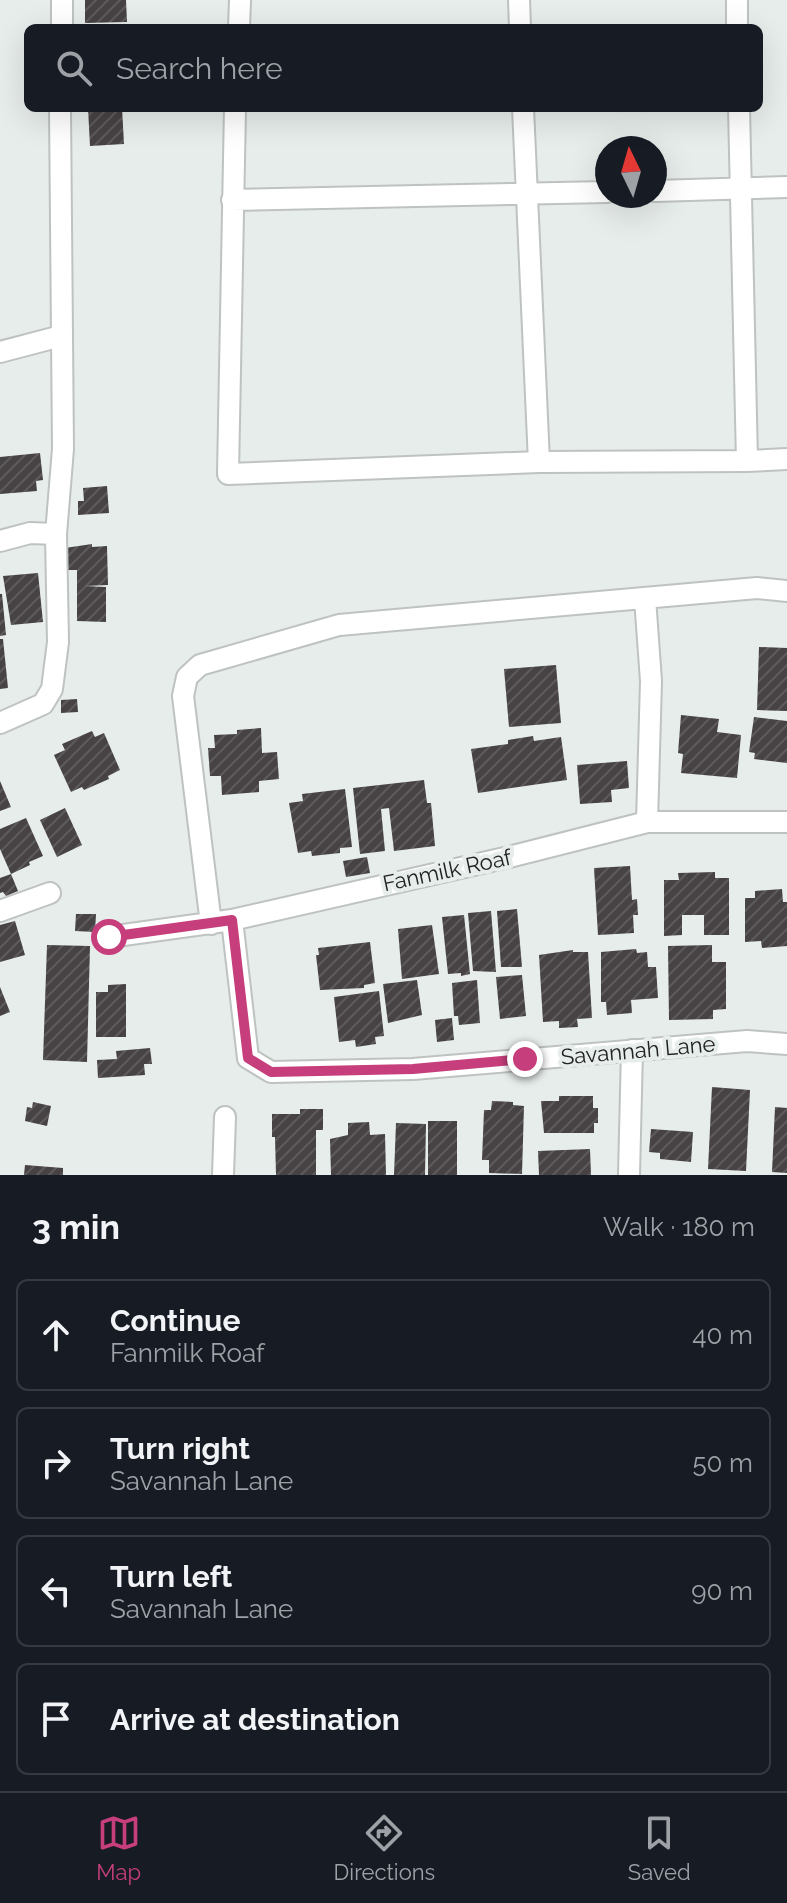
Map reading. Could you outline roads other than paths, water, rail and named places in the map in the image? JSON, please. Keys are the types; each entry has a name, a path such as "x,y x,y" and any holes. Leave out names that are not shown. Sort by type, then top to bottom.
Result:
{"street":[{"path":"62,0 62,24"},
{"path":"239,24 240,0"},
{"path":"519,0 520,24"},
{"path":"737,0 737,24"},
{"path":"0,723 43,704 52,689 58,642 56,534 63,449 60,112"},
{"path":"235,112 228,474 539,462 787,459"},
{"path":"523,112 539,462"},
{"path":"739,112 747,461"},
{"path":"667,191 787,187"},
{"path":"232,200 595,192"},
{"path":"0,352 61,336"},
{"path":"0,541 30,533 56,534"},
{"path":"211,924 183,696 187,677 200,665 339,625 757,588 787,591"},
{"path":"645,598 651,681 647,822"},
{"name":"Fanmilk Roaf","path":"109,937 232,920 647,822 787,822"},
{"path":"0,911 50,893"},
{"name":"Savannah Lane","path":"232,920 248,1058 271,1072 413,1069 747,1041 787,1044"},
{"path":"629,1175 632,1050"},
{"path":"223,1175 225,1117"}]}
